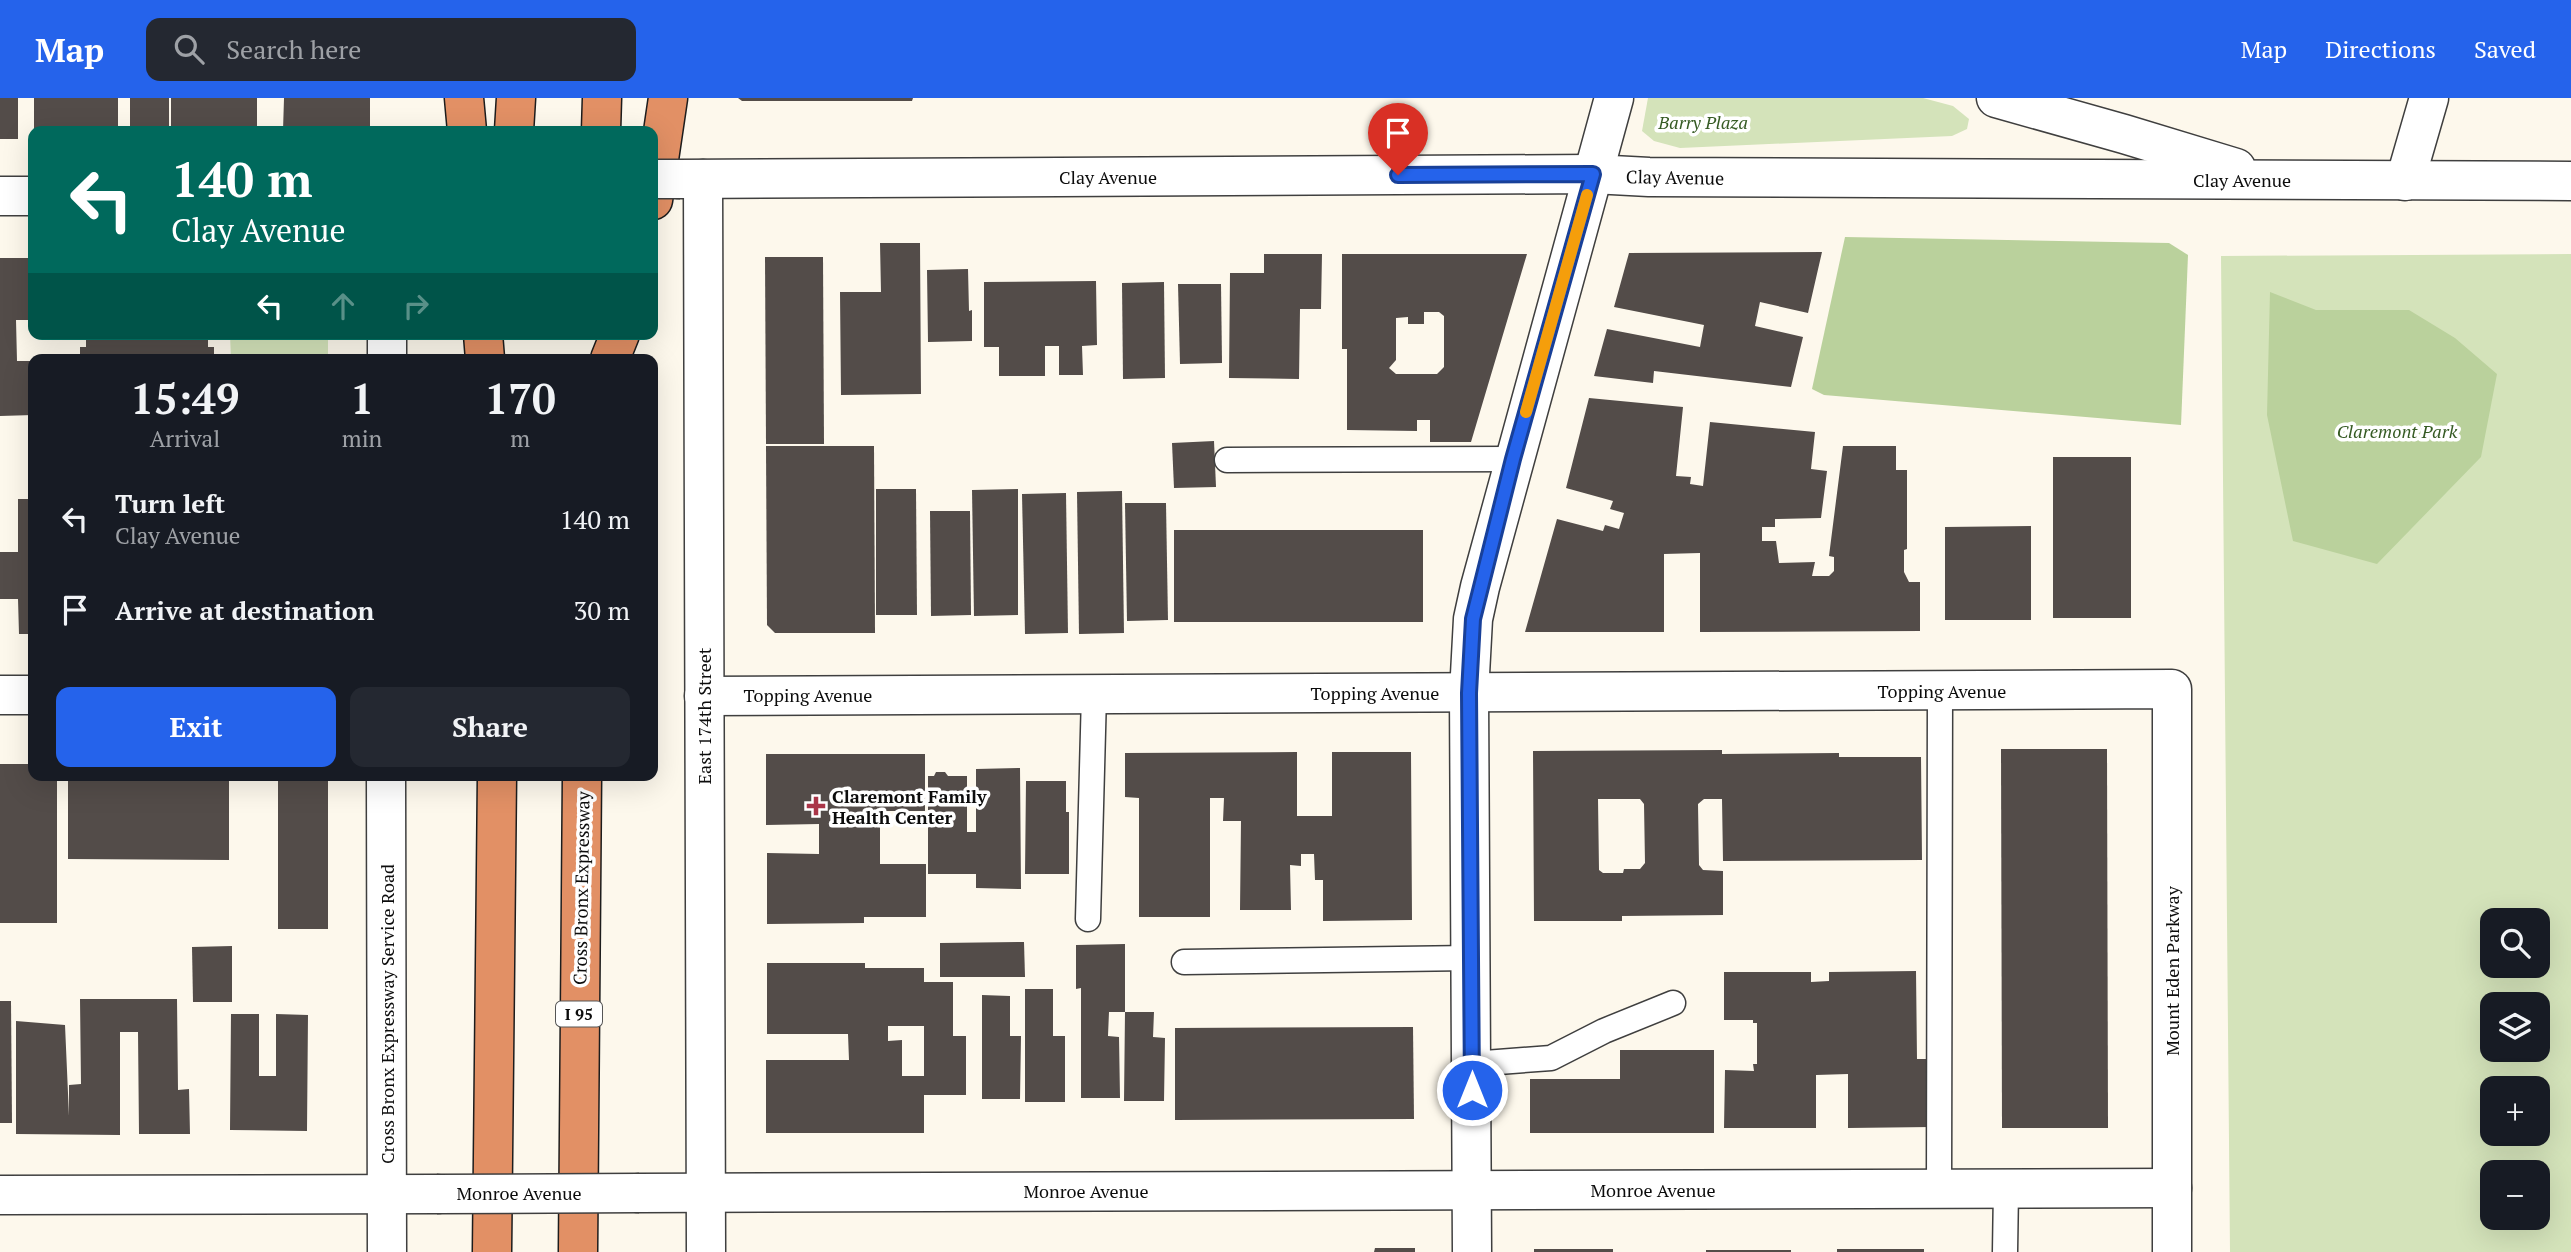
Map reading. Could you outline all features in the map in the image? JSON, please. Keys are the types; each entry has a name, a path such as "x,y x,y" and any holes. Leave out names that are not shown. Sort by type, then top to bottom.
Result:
{"highway":[{"path":"464,98 467,126"},
{"path":"514,126 516,98"},
{"path":"601,126 603,98"},
{"path":"668,98 672,185"},
{"path":"492,1252 497,781"},
{"name":"Cross Bronx Expressway","path":"578,1252 582,781"}],"street":[{"path":"1472,1252 1469,693 1473,619 1513,459 1614,98"},
{"path":"1996,98 2275,180"},
{"path":"2405,181 2429,98"},
{"name":"Clay Avenue","path":"672,185 1593,174 1663,177 2571,181"},
{"name":"East 174th Street","path":"672,185 704,696 706,1252"},
{"path":"0,196 28,196"},
{"name":"Topping Avenue","path":"704,696 2172,690"},
{"name":"Mount Eden Parkway","path":"2172,690 2172,1252"},
{"path":"0,695 28,695"},
{"name":"Cross Bronx Expressway Service Road","path":"386,781 387,1252"},
{"name":"Monroe Avenue","path":"0,1195 2172,1188"}],"lane":[{"path":"1227,460 1513,459"},
{"path":"1939,1189 1940,691"},
{"path":"1088,919 1094,694"},
{"path":"1184,962 1471,958"},
{"path":"1472,1064 1550,1058 1604,1031 1673,1003"},
{"path":"2005,1252 2006,1189"}],"green space":[{"name":"Barry Plaza","path":"1648,98 1923,98 1953,106 1969,119 1967,129 1952,136 1680,148 1654,141 1642,131"},
{"path":"1845,237 2169,243 2188,255 2181,425 1824,395 1812,389"},
{"name":"Claremont Park","path":"2571,254 2571,1252 2230,1252 2221,256"},
{"path":"2270,292 2316,310 2409,310 2455,338 2497,374 2481,457 2377,564 2293,541 2267,415"},
{"path":"230,340 328,340 328,354 231,354"}],"building":[{"path":"0,98 18,98 18,139 0,139"},
{"path":"34,98 118,98 118,126 34,126"},
{"path":"130,98 169,98 169,126 130,126"},
{"path":"171,98 257,98 257,126 171,126"},
{"path":"284,98 370,98 370,126 283,126"},
{"path":"738,98 913,98 912,101 742,101"},
{"path":"880,243 920,243 921,394 841,395 840,292 881,292"},
{"path":"1822,252 1808,313 1760,302 1755,326 1803,337 1791,387 1654,371 1653,383 1594,376 1607,329 1700,347 1704,325 1614,307 1629,253"},
{"path":"1264,254 1322,254 1321,309 1300,309 1299,379 1229,378 1230,273 1264,273"},
{"path":"1342,254 1527,254 1471,442 1430,442 1430,420 1417,420 1417,431 1347,430 1347,349 1342,349","holes":["1424,312 1439,312 1444,316 1444,367 1437,374 1396,374 1389,368 1396,360 1396,318 1408,317 1408,324 1424,324"]},
{"path":"765,257 823,257 824,444 766,444"},
{"path":"0,258 28,258 28,320 16,320 17,361 28,361 28,415 0,416"},
{"path":"968,269 972,341 928,342 927,270"},
{"path":"1096,281 1097,345 1082,346 1083,375 1059,375 1059,346 1045,346 1045,376 999,376 999,347 984,347 984,282"},
{"path":"1164,282 1165,378 1123,379 1122,283"},
{"path":"1178,284 1221,284 1222,363 1180,364"},
{"path":"86,340 208,340 208,347 214,347 214,354 80,354 80,347 86,347"},
{"path":"1589,398 1683,407 1676,476 1691,477 1690,484 1703,486 1710,422 1815,432 1811,469 1827,471 1821,518 1775,519 1775,527 1762,527 1762,541 1776,541 1779,563 1815,562 1812,576 1829,576 1834,571 1834,557 1829,556 1843,446 1896,446 1896,470 1907,470 1907,549 1904,550 1904,572 1909,582 1920,582 1920,631 1700,632 1700,553 1664,554 1664,632 1525,632 1557,519 1603,531 1605,525 1619,529 1624,513 1610,509 1613,501 1566,488"},
{"path":"1214,441 1216,487 1174,488 1172,443"},
{"path":"766,446 874,446 875,633 775,633 767,625"},
{"path":"2053,457 2131,457 2131,618 2053,618"},
{"path":"876,489 916,489 917,615 876,615"},
{"path":"1018,489 1018,615 974,616 972,490"},
{"path":"1122,491 1124,633 1079,634 1077,492"},
{"path":"1066,493 1068,633 1025,634 1022,494"},
{"path":"18,499 28,499 28,634 19,634 18,599 0,599 0,552 18,552"},
{"path":"1125,503 1166,503 1168,620 1127,621"},
{"path":"930,511 970,511 971,615 931,616"},
{"path":"2031,526 2031,620 1945,620 1945,527"},
{"path":"1174,530 1423,530 1423,622 1174,622"},
{"path":"2001,749 2107,749 2108,1128 2002,1128"},
{"path":"1722,750 1722,754 1839,753 1839,757 1921,757 1922,860 1723,861 1722,799 1704,799 1698,804 1699,865 1703,870 1723,871 1723,915 1622,916 1622,921 1534,921 1533,751","holes":["1598,799 1640,799 1644,804 1645,863 1640,869 1624,869 1623,873 1603,873 1599,870"]},
{"path":"1297,752 1297,816 1332,816 1332,752 1411,752 1412,920 1323,921 1323,880 1315,880 1314,854 1301,854 1301,866 1290,865 1291,910 1240,910 1241,821 1223,821 1224,798 1210,798 1210,917 1139,917 1139,798 1125,797 1125,753"},
{"path":"766,754 925,754 925,811 880,811 880,864 926,864 926,917 864,917 864,923 767,924 767,853 819,854 819,824 766,825"},
{"path":"0,764 28,764 28,781 57,781 57,923 0,923"},
{"path":"1020,768 1021,889 976,888 976,874 928,874 928,776 945,772 948,776 967,776 967,832 976,832 976,769"},
{"path":"68,781 229,781 229,860 68,859"},
{"path":"278,781 328,781 328,929 278,929"},
{"path":"1026,781 1066,781 1069,874 1025,874"},
{"path":"1024,942 1025,977 940,977 940,943"},
{"path":"1125,944 1125,1012 1109,1012 1108,1036 1119,1037 1120,1098 1081,1098 1081,988 1076,989 1076,945"},
{"path":"232,946 232,1002 193,1002 192,947"},
{"path":"767,963 865,963 865,968 924,968 924,982 953,982 953,1036 966,1036 966,1095 924,1095 924,1133 766,1133 766,1060 849,1060 848,1034 767,1034","holes":["888,1026 924,1026 924,1076 902,1076 902,1040 888,1041"]},
{"path":"1916,971 1917,1059 1930,1059 1931,1127 1848,1128 1848,1074 1816,1075 1816,1128 1724,1128 1725,1070 1754,1071 1753,1064 1757,1064 1757,1023 1753,1023 1753,1020 1724,1020 1724,972 1811,972 1811,982 1829,981 1829,972"},
{"path":"1025,989 1053,989 1053,1036 1065,1036 1065,1102 1025,1102"},
{"path":"982,995 1010,996 1010,1036 1021,1036 1020,1099 982,1099"},
{"path":"80,999 177,999 178,1090 189,1089 190,1134 139,1134 138,1032 120,1032 120,1135 16,1134 16,1021 65,1025 69,1116 69,1085 81,1084"},
{"path":"0,1001 11,1001 12,1123 0,1123"},
{"path":"1125,1012 1154,1012 1153,1037 1165,1038 1164,1101 1124,1101"},
{"path":"231,1014 259,1014 259,1076 276,1076 276,1014 308,1015 307,1131 230,1130"},
{"path":"1413,1027 1414,1119 1175,1120 1175,1028"},
{"path":"1620,1050 1714,1050 1714,1133 1530,1133 1530,1079 1620,1079"},
{"path":"1375,1248 1415,1248 1415,1252 1374,1252"},
{"path":"1534,1249 1613,1249 1613,1252 1534,1252"},
{"path":"1837,1249 1924,1249 1924,1252 1837,1252"},
{"path":"1791,1250 1791,1252 1706,1252"}],"slow traffic":[{"path":"1526,412 1587,195"}],"place":[{"name":"Claremont Family Health Center","path":"816,806"}],"route":[{"path":"1398,175 1593,174 1513,459 1473,619 1469,693 1472,1090"}]}
